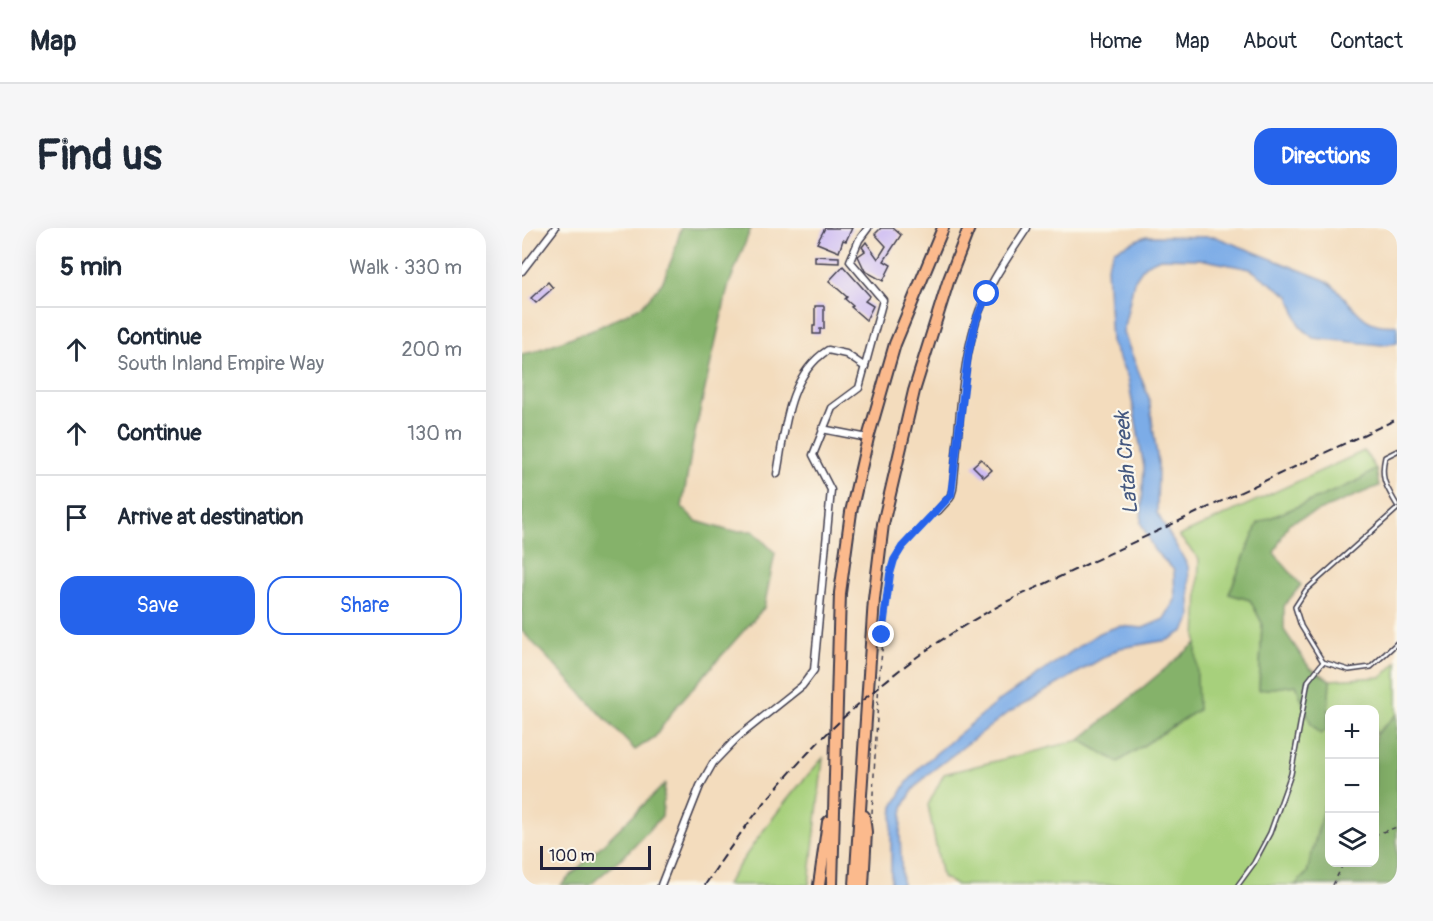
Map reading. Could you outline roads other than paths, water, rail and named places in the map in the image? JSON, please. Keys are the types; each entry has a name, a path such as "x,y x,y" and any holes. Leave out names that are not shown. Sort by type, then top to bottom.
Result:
{"highway":[{"path":"832,885 840,593 851,512 868,438 895,344 943,228"},
{"path":"855,885 874,599 883,524 914,391 948,282 969,228"},
{"path":"819,885 834,777"},
{"path":"861,781 866,832 863,885"}],"street":[{"path":"522,272 555,228"},
{"path":"661,885 700,786 713,763 738,737 802,686 814,670 831,490 813,455 832,408 859,388 883,300 850,261 859,240 868,228"},
{"path":"938,511 950,498 953,489 968,355 976,320 987,294 1027,228"},
{"path":"777,474 790,402 816,357 828,350 846,354 865,368"},
{"path":"822,429 868,438"}],"lane":[{"path":"1397,451 1385,457 1382,472 1384,483 1397,505"},
{"path":"1397,509 1306,590 1296,607 1301,626 1323,662 1349,669 1371,667 1397,644"},
{"path":"1238,885 1254,863 1269,833 1291,774 1308,681 1323,662"}],"water":[{"path":"1146,236 1216,237 1325,280 1335,287 1364,318 1373,323 1397,325 1397,343 1382,345 1313,338 1300,326 1289,296 1250,269 1200,259 1160,258 1145,265 1134,281 1123,332 1149,398 1158,463 1157,513 1188,566 1191,617 1184,631 1168,640 1120,648 1006,714 928,774 913,790 903,807 900,832 902,885 891,885 893,807 906,784 921,766 996,703 1099,633 1119,626 1143,628 1164,619 1175,600 1174,570 1154,550 1141,523 1144,467 1128,378 1111,342 1107,266 1114,250"}],"railway":[{"path":"705,885 735,841 801,760 877,688 918,656 962,627 1008,601 1397,419"}],"water label":[{"name":"Latah Creek","path":"1126,463"}]}
